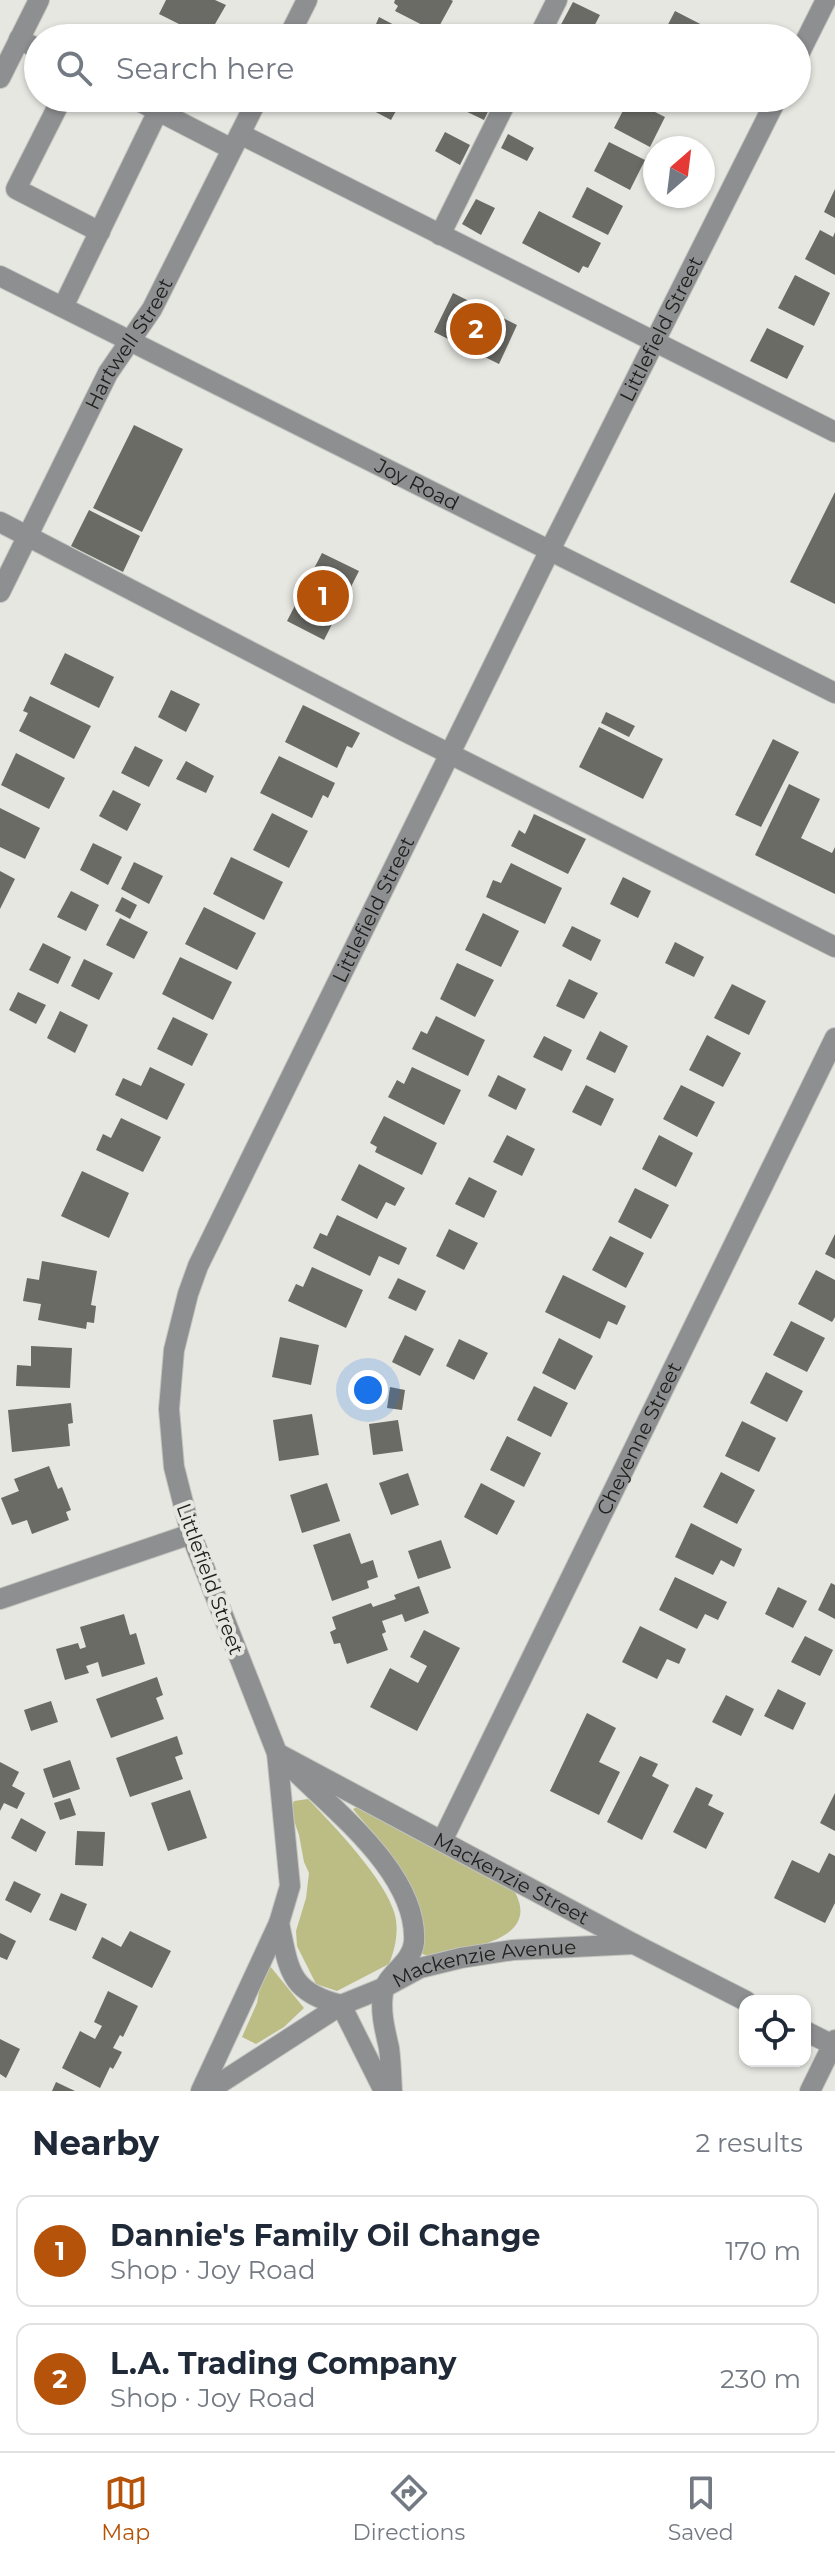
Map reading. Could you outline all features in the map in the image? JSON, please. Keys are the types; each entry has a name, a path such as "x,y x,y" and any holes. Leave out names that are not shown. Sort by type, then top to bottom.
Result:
{"street":[{"path":"27,24 39,0"},
{"path":"295,24 307,0"},
{"path":"545,24 557,0"},
{"path":"811,30 826,0"},
{"path":"0,78 24,29"},
{"path":"19,39 24,42"},
{"path":"55,112 16,189 100,232"},
{"path":"63,307 158,112"},
{"path":"161,112 236,141 440,235 835,432"},
{"name":"Hartwell Street","path":"0,592 108,373 152,309 251,112"},
{"path":"440,235 501,112"},
{"name":"Littlefield Street","path":"341,2005 319,2000 303,1990 290,1973 279,1923 290,1886 277,1753 191,1534 174,1467 169,1409 174,1350 198,1266 550,550 770,112"},
{"name":"Joy Road","path":"0,276 835,693"},
{"path":"0,522 835,947"},
{"name":"Cheyenne Street","path":"442,1841 835,1038"},
{"path":"0,1599 191,1534"},
{"name":"Littlefield Street","path":"277,1753 368,1843 396,1879 407,1901 413,1924 412,1950 405,1964 383,1988"},
{"name":"Mackenzie Street","path":"277,1753 739,1997"},
{"path":"201,2091 279,1923"},
{"name":"Mackenzie Avenue","path":"208,2091 341,2005 383,1988 420,1968 513,1950 634,1944"},
{"path":"383,1988 382,2008 392,2091"},
{"path":"341,2005 384,2091"},
{"path":"810,2091 834,2044 811,2034"}],"green space":[{"path":"308,1799 370,1870 390,1901 396,1921 396,1940 389,1964 337,1991 316,1984 297,1946 296,1931 306,1898 309,1873 290,1809 294,1801"},
{"path":"357,1807 512,1887 520,1905 519,1920 510,1931 480,1945 430,1956 422,1954 414,1895 401,1868 353,1809"},
{"path":"264,1965 270,1966 304,2008 284,2027 256,2044 242,2037 257,2003"}],"building":[{"path":"166,0 215,0 226,5 215,24 179,24 159,14"},
{"path":"395,0 453,1 440,24 420,24 395,11 398,6"},
{"path":"573,2 600,15 595,24 561,24"},
{"path":"675,11 700,24 668,24"},
{"path":"379,17 392,24 376,24"},
{"path":"376,112 395,112 391,120"},
{"path":"467,112 488,112 484,120"},
{"path":"622,112 655,112 665,117 656,136 643,136 643,143 614,128"},
{"path":"445,132 470,145 460,165 435,151"},
{"path":"508,134 534,148 527,161 501,148"},
{"path":"609,142 643,159 630,190 594,171"},
{"path":"587,187 623,206 608,235 572,217"},
{"path":"835,189 835,218 824,212"},
{"path":"476,199 495,208 481,235 462,224"},
{"path":"539,211 601,243 588,268 583,266 579,273 522,243"},
{"path":"820,230 833,237 835,232 835,275 805,259"},
{"path":"795,275 830,293 814,326 778,308"},
{"path":"453,293 517,325 499,364 434,332"},
{"path":"767,328 804,346 787,379 750,361"},
{"path":"134,425 183,449 142,532 93,508"},
{"path":"835,492 835,604 790,582"},
{"path":"89,510 140,536 123,572 71,546"},
{"path":"322,553 359,571 324,640 287,621"},
{"path":"65,653 114,677 99,708 50,684"},
{"path":"171,690 200,704 186,732 158,717"},
{"path":"30,696 91,726 74,759 19,731 28,713 23,711"},
{"path":"303,705 360,733 352,748 347,746 337,768 285,742"},
{"path":"606,712 635,726 629,737 601,723"},
{"path":"599,727 663,759 643,799 579,767"},
{"path":"773,739 799,752 761,827 735,815"},
{"path":"135,746 163,760 149,787 121,773"},
{"path":"16,753 65,778 49,809 1,785"},
{"path":"279,756 335,783 328,798 323,795 312,818 260,793"},
{"path":"186,761 214,776 206,793 176,779"},
{"path":"789,784 820,799 801,838 832,853 835,847 835,894 755,855"},
{"path":"113,790 141,804 127,831 99,816"},
{"path":"0,808 40,828 25,859 0,847"},
{"path":"272,813 308,831 289,868 253,850"},
{"path":"534,814 586,839 568,874 511,846 519,830 525,834"},
{"path":"93,843 122,857 108,885 80,870"},
{"path":"231,857 283,882 264,920 213,894"},
{"path":"134,862 163,876 149,904 121,889"},
{"path":"511,863 562,888 545,924 486,897 493,880 501,883"},
{"path":"0,871 15,879 0,909"},
{"path":"623,877 651,891 638,918 610,904"},
{"path":"71,891 99,905 86,931 57,917"},
{"path":"122,897 137,905 130,919 115,911"},
{"path":"204,907 256,933 237,970 185,944"},
{"path":"483,913 519,931 501,967 465,950"},
{"path":"120,918 148,932 134,959 106,945"},
{"path":"572,926 601,940 591,961 562,946"},
{"path":"675,942 704,957 694,977 665,963"},
{"path":"43,943 71,957 58,984 29,970"},
{"path":"180,957 232,982 213,1020 162,994"},
{"path":"84,959 113,973 99,1000 71,986"},
{"path":"457,963 494,980 475,1017 440,999"},
{"path":"569,979 598,993 584,1019 556,1006"},
{"path":"732,984 766,1001 749,1035 714,1018"},
{"path":"18,992 46,1005 36,1024 9,1010"},
{"path":"60,1011 88,1025 75,1053 47,1038"},
{"path":"436,1016 485,1040 468,1076 412,1049 421,1031 427,1034"},
{"path":"173,1017 208,1034 192,1066 157,1049"},
{"path":"600,1031 628,1046 615,1073 586,1059"},
{"path":"707,1035 741,1053 723,1087 689,1070"},
{"path":"544,1036 572,1050 562,1071 533,1057"},
{"path":"150,1067 185,1084 167,1120 115,1095 123,1078 141,1086"},
{"path":"412,1067 461,1090 444,1125 388,1097 397,1080 404,1084"},
{"path":"498,1075 526,1089 516,1110 488,1096"},
{"path":"586,1085 614,1099 601,1126 572,1112"},
{"path":"681,1085 715,1102 697,1137 663,1119"},
{"path":"384,1116 437,1143 422,1175 375,1152 377,1147 370,1143"},
{"path":"121,1118 161,1137 143,1172 96,1150 103,1134 111,1138"},
{"path":"507,1135 535,1149 522,1176 493,1162"},
{"path":"659,1135 693,1153 676,1187 642,1169"},
{"path":"359,1164 405,1188 395,1206 386,1202 377,1219 341,1200"},
{"path":"82,1171 129,1193 109,1238 61,1216"},
{"path":"469,1177 497,1191 484,1218 455,1204"},
{"path":"635,1188 669,1205 651,1239 618,1222"},
{"path":"337,1215 407,1248 399,1265 379,1256 370,1276 313,1248 320,1233 327,1236"},
{"path":"449,1229 478,1243 464,1270 436,1256"},
{"path":"835,1234 835,1259 825,1254"},
{"path":"610,1236 644,1253 626,1288 592,1270"},
{"path":"42,1261 97,1271 91,1305 96,1306 94,1323 87,1322 86,1329 38,1320 41,1304 23,1301 27,1278 39,1280"},
{"path":"312,1267 363,1290 346,1328 288,1301 296,1284 303,1287"},
{"path":"816,1270 835,1280 835,1317 832,1322 798,1304"},
{"path":"563,1275 626,1306 617,1325 608,1321 600,1339 545,1312"},
{"path":"398,1278 426,1291 416,1311 388,1298"},
{"path":"791,1321 825,1338 807,1372 773,1355"},
{"path":"405,1335 434,1349 420,1376 392,1362"},
{"path":"280,1337 319,1345 311,1385 272,1377"},
{"path":"559,1338 593,1356 575,1390 542,1373"},
{"path":"459,1339 488,1353 474,1380 446,1366"},
{"path":"31,1346 72,1348 70,1388 16,1386 17,1365 31,1366"},
{"path":"766,1372 803,1391 787,1422 750,1403"},
{"path":"534,1386 568,1403 551,1437 517,1420"},
{"path":"390,1387 405,1390 402,1410 387,1408"},
{"path":"71,1403 73,1423 68,1424 70,1446 12,1452 8,1410"},
{"path":"312,1414 319,1455 279,1461 273,1420"},
{"path":"398,1420 403,1451 373,1455 369,1424"},
{"path":"742,1421 776,1438 759,1472 725,1456"},
{"path":"507,1436 541,1453 524,1487 490,1470"},
{"path":"49,1466 71,1510 66,1512 69,1520 32,1534 27,1520 12,1525 1,1498 19,1491 14,1479"},
{"path":"721,1472 755,1490 737,1524 703,1507"},
{"path":"408,1473 419,1505 391,1515 379,1483"},
{"path":"327,1483 340,1521 302,1533 290,1495"},
{"path":"481,1483 515,1501 497,1535 464,1517"},
{"path":"691,1523 742,1549 734,1567 721,1560 713,1575 675,1557"},
{"path":"350,1533 361,1564 373,1560 378,1577 367,1581 369,1588 332,1601 313,1545"},
{"path":"441,1540 451,1568 418,1579 408,1551"},
{"path":"675,1577 727,1602 718,1620 705,1614 697,1629 659,1610"},
{"path":"831,1583 835,1585 835,1619 818,1610"},
{"path":"419,1586 429,1613 405,1622 402,1614 382,1621 386,1632 382,1634 388,1650 347,1664 340,1643 334,1644 330,1632 336,1629 332,1617 371,1603 373,1607 396,1599 394,1595"},
{"path":"778,1587 807,1601 793,1628 765,1614"},
{"path":"124,1614 130,1635 136,1633 145,1664 102,1677 98,1662 86,1666 89,1673 65,1680 56,1649 78,1643 80,1649 86,1647 80,1627"},
{"path":"640,1626 686,1649 679,1664 667,1659 657,1679 622,1662"},
{"path":"424,1630 460,1648 417,1731 370,1707 390,1668 418,1683 427,1666 410,1657"},
{"path":"805,1636 833,1650 820,1676 791,1662"},
{"path":"157,1677 163,1695 156,1698 164,1719 111,1738 96,1699"},
{"path":"778,1689 806,1703 793,1730 764,1716"},
{"path":"726,1695 754,1709 741,1736 712,1722"},
{"path":"51,1701 58,1722 31,1731 24,1710"},
{"path":"587,1713 616,1728 599,1762 620,1772 599,1815 550,1791"},
{"path":"177,1736 183,1754 175,1757 183,1779 130,1797 116,1758"},
{"path":"640,1756 658,1764 652,1776 669,1785 642,1840 607,1822"},
{"path":"70,1760 80,1789 53,1798 43,1769"},
{"path":"0,1762 19,1772 12,1786 25,1793 17,1809 4,1803 0,1811"},
{"path":"696,1787 713,1795 708,1805 724,1813 706,1849 673,1832"},
{"path":"190,1790 207,1838 168,1851 151,1803"},
{"path":"835,1793 835,1831 820,1823"},
{"path":"70,1798 76,1815 60,1820 54,1803"},
{"path":"21,1818 46,1832 36,1852 11,1838"},
{"path":"77,1831 105,1832 103,1866 75,1865"},
{"path":"829,1853 835,1856 835,1903 825,1923 774,1898 792,1860 819,1873"},
{"path":"14,1881 41,1894 31,1913 5,1900"},
{"path":"61,1893 87,1904 76,1931 49,1920"},
{"path":"130,1931 171,1951 152,1988 92,1958 102,1937 121,1947"},
{"path":"0,1933 16,1941 7,1960 0,1957"},
{"path":"108,1991 138,2006 123,2037 120,2035 113,2048 122,2052 113,2069 110,2067 100,2088 62,2068 80,2031 95,2039 102,2026 94,2022"},
{"path":"0,2039 20,2049 6,2078 0,2074"},
{"path":"56,2082 75,2091 52,2091"}],"place":[{"name":"L.A. Trading Company","path":"476,329"},
{"name":"Dannie's Family Oil Change","path":"323,596"}]}
